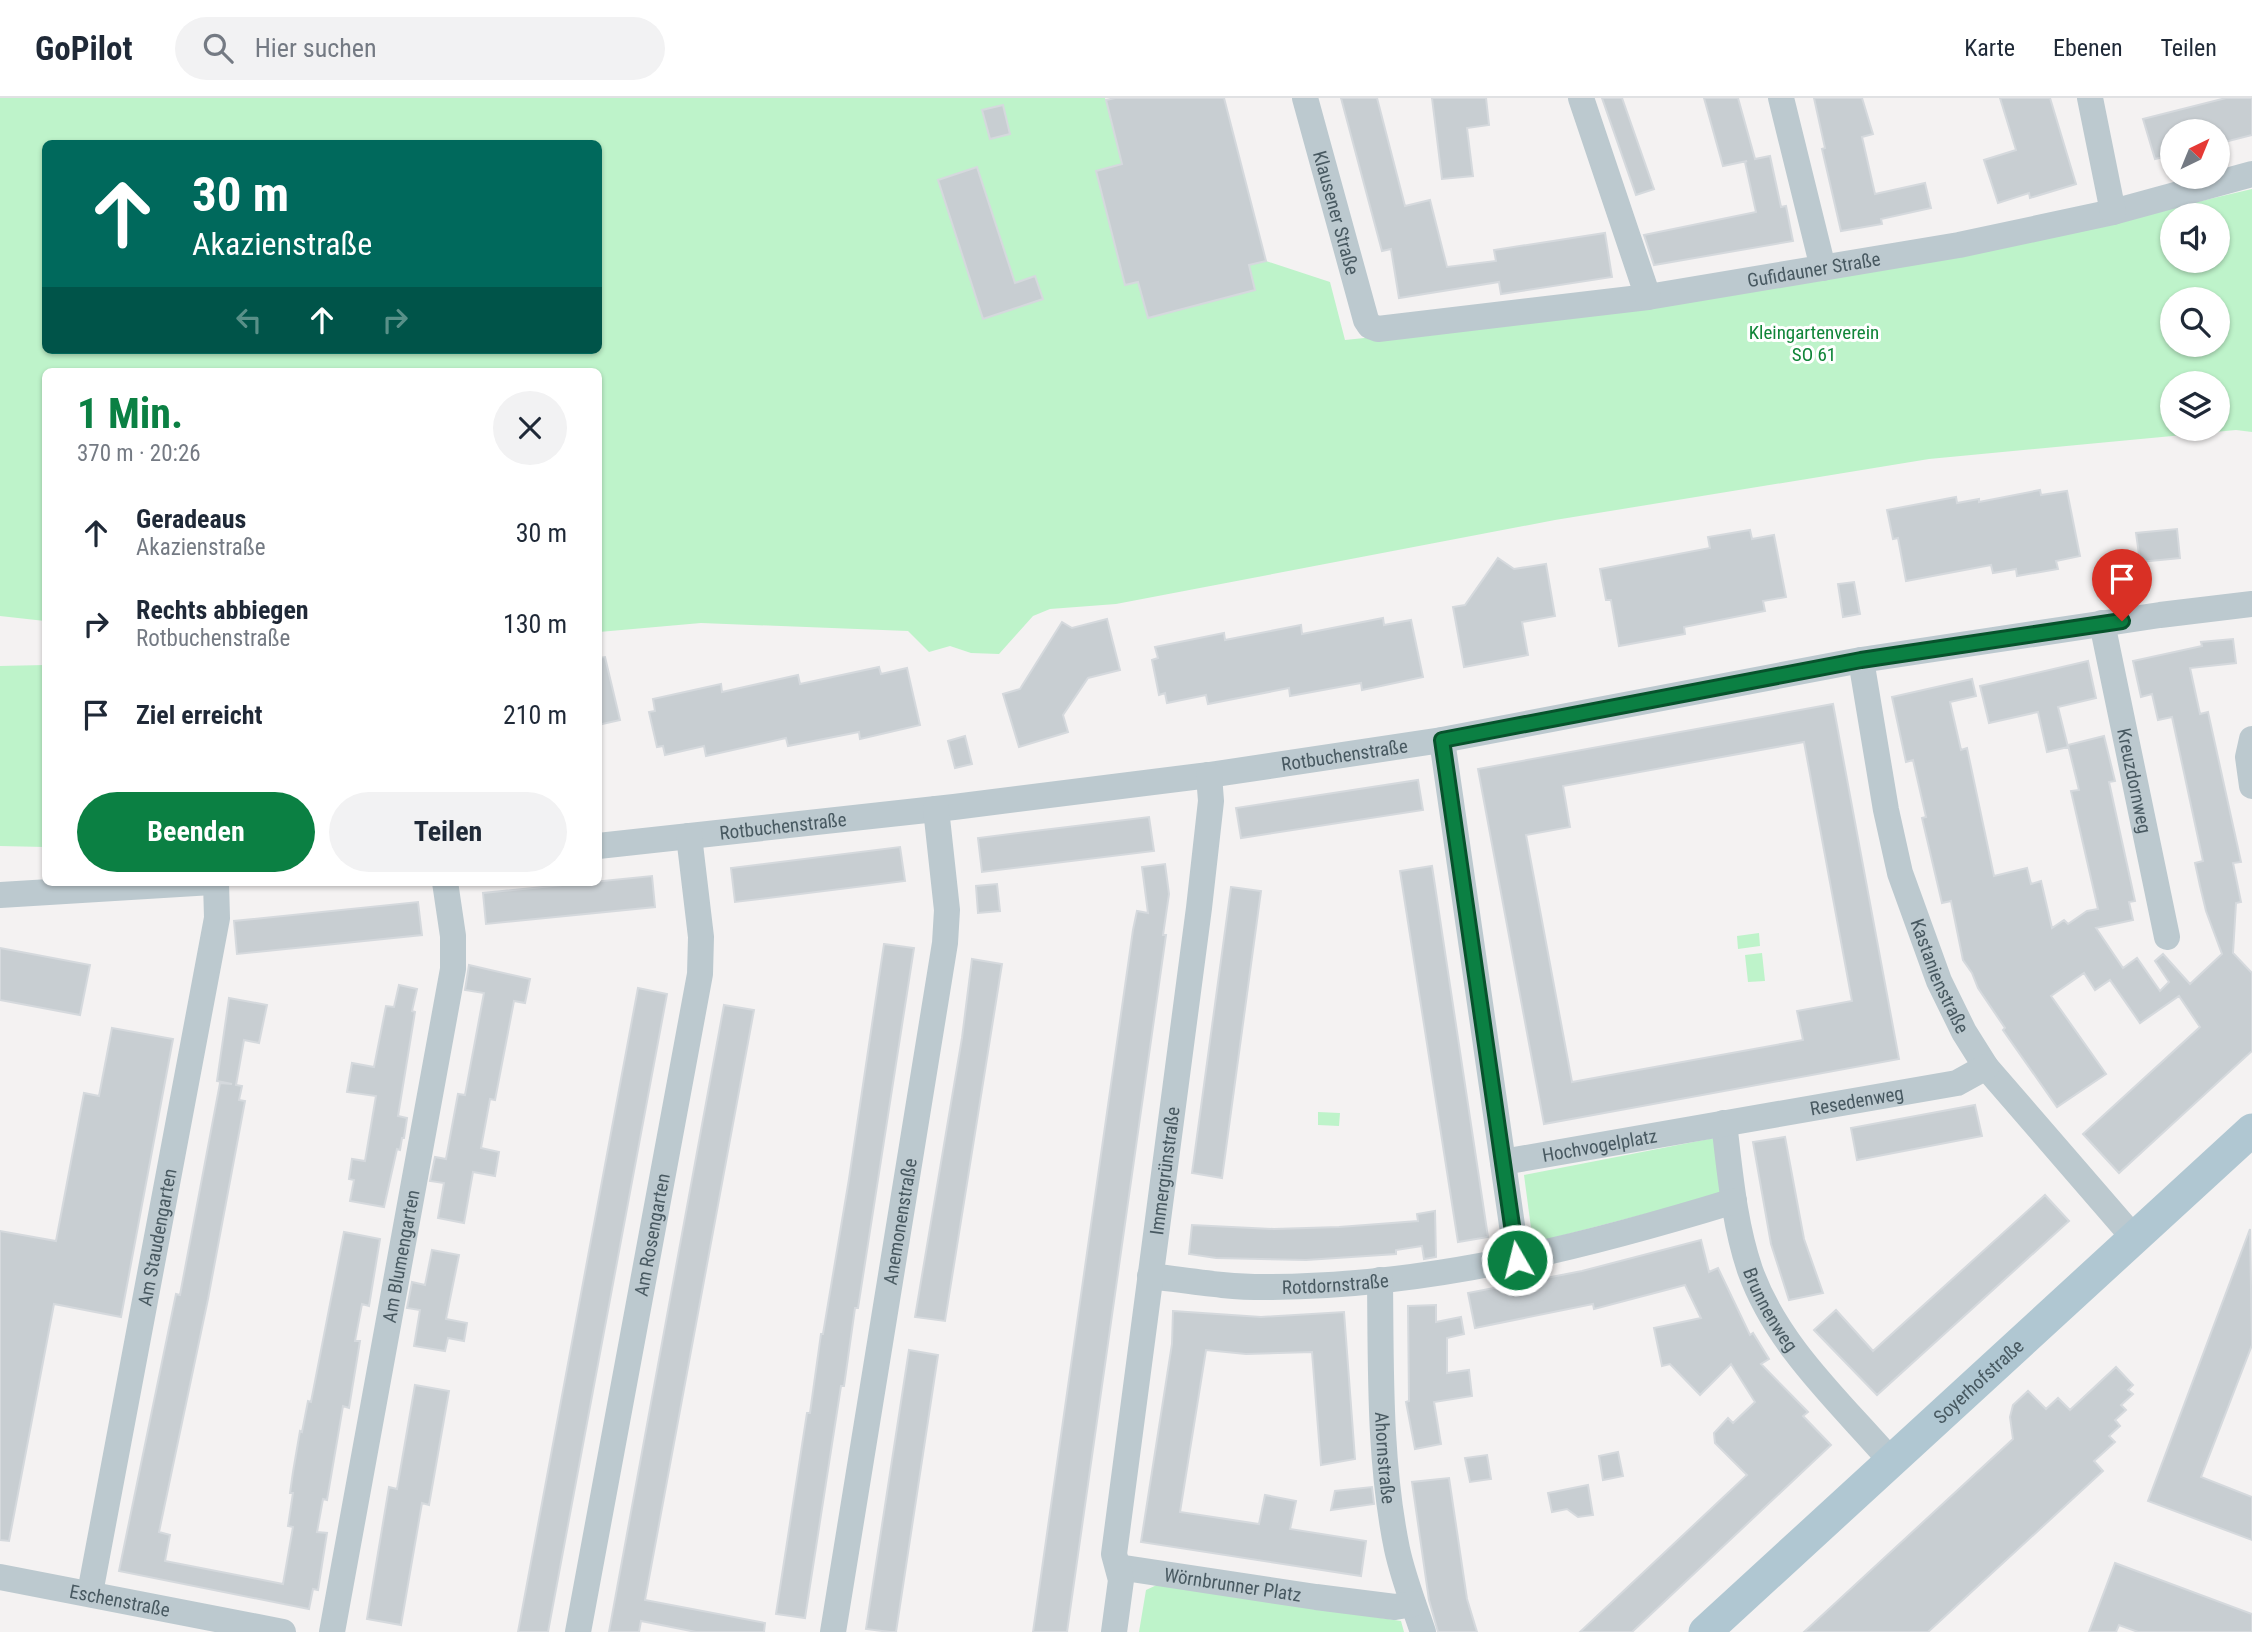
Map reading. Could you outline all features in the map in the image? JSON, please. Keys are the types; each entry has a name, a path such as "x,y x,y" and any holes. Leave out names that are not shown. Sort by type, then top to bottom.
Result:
{"main road":[{"name":"Soyerhofstraße","path":"1706,1632 2252,1130"}],"street":[{"name":"Klausener Straße","path":"1305,98 1366,320 1370,326"},
{"path":"1580,98 1648,298"},
{"path":"1781,98 1823,268"},
{"path":"2090,98 2113,212"},
{"name":"Gufidauner Straße","path":"1370,326 1378,329 1648,298 1959,245 2113,212 2252,174"},
{"name":"Rotbuchenstraße","path":"602,846 936,809 1209,775 1442,740 1861,660 2102,623 2252,604"},
{"name":"Kreuzdornweg","path":"2102,623 2167,937"},
{"name":"Kastanienstraße","path":"1861,660 1886,810 1900,873 1939,981 1964,1032 1986,1067 2134,1238"},
{"path":"2252,739 2248,757 2252,786"},
{"path":"1442,740 1517,1260 1656,1225 1734,1201"},
{"name":"Immergrünstraße","path":"1118,1567 1114,1554 1210,814 1209,775"},
{"name":"Anemonenstraße","path":"834,1632 946,934 947,910 936,809"},
{"name":"Am Rosengarten","path":"578,1632 699,974 701,937 689,836"},
{"path":"0,895 148,886"},
{"name":"Am Staudengarten","path":"90,1593 217,918 214,886"},
{"name":"Am Blumengarten","path":"332,1632 453,969 453,936 446,886"},
{"name":"Resedenweg","path":"1724,1123 1957,1083 1986,1067"},
{"name":"Hochvogelplatz","path":"1503,1162 1724,1123"},
{"name":"Brunnenweg","path":"1724,1123 1734,1201 1751,1271 1773,1319 1796,1353 1891,1461"},
{"name":"Rotdornstraße","path":"1150,1276 1212,1284 1270,1287 1380,1280 1517,1260"},
{"name":"Ahornstraße","path":"1380,1280 1381,1406 1388,1484 1398,1550 1423,1632"},
{"path":"1114,1632 1120,1596 1118,1567"},
{"name":"Wörnbrunner Platz","path":"1118,1567 1369,1604 1395,1607 1413,1604"},
{"name":"Eschenstraße","path":"11,1579 283,1632"}],"green space":[{"name":"Kleingartenverein SO 61","path":"0,98 1105,98 1122,164 1096,171 1125,285 1138,282 1148,317 1254,290 1249,265 1266,261 1330,282 1345,340 1645,309 2005,247 2160,211 2160,273 2230,273 2230,203 2192,203 2252,189 2252,432 2230,431 2230,371 2160,371 2160,437 1929,459 1555,520 1116,604 1050,609 1033,616 999,654 971,653 950,646 929,652 908,631 701,623 602,632 602,368 42,368 42,621 0,616"},
{"path":"42,665 42,847 0,846 0,666"},
{"path":"1759,933 1760,946 1738,949 1737,936"},
{"path":"1762,953 1765,981 1748,982 1745,955"},
{"path":"1318,1112 1340,1113 1339,1126 1318,1125"},
{"path":"1714,1138 1722,1194 1533,1243 1524,1175"},
{"path":"1159,1584 1401,1621 1404,1632 1139,1632 1146,1590"}],"building":[{"path":"1224,98 1266,261 1249,265 1255,290 1148,318 1138,282 1125,285 1096,171 1122,164 1106,100"},
{"path":"1341,98 1377,98 1405,206 1430,200 1447,267 1496,261 1494,250 1605,233 1612,277 1501,294 1499,282 1399,298 1391,249 1382,251"},
{"path":"1432,98 1486,98 1489,125 1467,128 1473,176 1442,179"},
{"path":"1602,98 1622,98 1654,189 1636,195"},
{"path":"1704,98 1738,98 1755,159 1770,156 1781,207 1786,206 1793,241 1654,265 1644,235 1756,212 1745,162 1747,161 1723,166"},
{"path":"1814,98 1862,98 1873,134 1862,137 1875,194 1925,183 1931,208 1881,219 1882,224 1841,231 1822,149 1825,148"},
{"path":"2000,98 2050,98 2076,184 2030,198 2029,193 1998,203 1984,160 2016,150"},
{"path":"2226,98 2252,98 2252,135 2230,141 2230,119 2160,119 2160,158 2155,159 2143,119"},
{"path":"1003,105 1010,134 990,139 982,110"},
{"path":"977,167 1015,283 1035,276 1043,299 983,319 938,180"},
{"path":"2040,490 2041,495 2067,491 2080,556 2056,561 2058,569 2017,576 2016,569 1993,573 1991,565 1906,581 1898,538 1893,539 1887,510 1956,497 1957,503 1979,499 1979,502"},
{"path":"2177,529 2180,558 2140,562 2136,533"},
{"path":"1750,530 1752,539 1774,535 1786,597 1763,601 1765,611 1684,627 1685,634 1619,646 1611,600 1606,600 1600,569 1710,548 1708,537"},
{"path":"1498,558 1514,569 1546,564 1555,616 1522,622 1528,655 1464,667 1453,607 1465,605"},
{"path":"1854,582 1860,614 1843,617 1838,584"},
{"path":"1383,618 1384,625 1411,620 1423,677 1362,690 1361,683 1290,696 1289,688 1208,704 1206,695 1167,703 1165,693 1159,695 1152,660 1158,658 1155,647 1224,633 1225,640 1301,625 1302,634"},
{"path":"1107,619 1120,670 1088,678 1063,715 1068,732 1019,747 1003,694 1020,689 1062,622 1072,628"},
{"path":"2233,639 2236,663 2190,668 2200,714 2208,712 2241,862 2233,863 2241,902 2236,903 2233,953 2252,973 2252,1051 2119,1173 2083,1134 2200,1027 2179,996 2140,1023 2110,980 2095,990 2084,973 2051,996 2106,1074 2057,1107 2003,1030 2005,1028 1963,960 1951,901 1942,903 1922,818 1926,817 1913,760 1906,762 1892,697 1972,679 1976,696 1950,702 1961,750 1967,748 1994,876 2027,868 2031,884 2041,881 2052,928 2064,920 2068,924 2087,911 2098,909 2071,791 2079,790 2068,745 2104,736 2115,781 2109,782 2135,901 2129,902 2133,920 2096,928 2123,968 2137,958 2160,991 2169,982 2155,961 2163,954 2190,984 2222,954 2206,911 2195,863 2203,861 2172,717 2158,720 2152,694 2141,697 2133,661 2202,646 2201,642"},
{"path":"602,657 605,657 620,720 602,724"},
{"path":"2088,661 2096,698 2058,707 2068,747 2047,752 2038,712 1989,723 1980,686"},
{"path":"879,667 881,674 907,668 920,725 860,739 859,732 788,746 786,738 706,756 704,746 665,755 663,746 657,747 649,712 655,711 653,699 721,684 722,692 798,675 800,684"},
{"path":"1833,704 1899,1059 1544,1124 1478,769","holes":["1804,742 1852,1001 1797,1011 1803,1040 1572,1082 1526,835 1570,827 1563,786"]},
{"path":"965,736 972,764 955,768 948,741"},
{"path":"1418,780 1423,810 1241,838 1236,808"},
{"path":"1149,817 1154,851 982,872 978,838"},
{"path":"900,847 905,881 735,902 731,868"},
{"path":"1165,864 1169,894 1163,935 1166,935 1067,1632 1033,1632 1133,930 1137,911 1148,913 1142,867"},
{"path":"1432,866 1488,1237 1458,1242 1400,871"},
{"path":"652,876 655,907 486,924 483,893 553,886 602,886 602,881"},
{"path":"997,884 1000,911 978,913 976,886"},
{"path":"1231,887 1261,891 1222,1178 1192,1173"},
{"path":"418,902 422,935 237,954 234,921"},
{"path":"884,944 914,948 858,1308 855,1308 844,1386 841,1386 805,1618 776,1614 807,1413 810,1413 821,1334 849,1179"},
{"path":"0,948 90,965 80,1015 0,1000"},
{"path":"972,959 1002,964 945,1321 915,1317 962,1038"},
{"path":"469,965 530,979 525,1003 514,1001 495,1100 490,1099 481,1148 499,1152 495,1176 473,1172 464,1223 438,1218 444,1183 430,1181 435,1157 446,1159 458,1094 465,1095 484,993 465,990"},
{"path":"399,985 417,989 398,1116 407,1118 404,1138 400,1150 397,1149 384,1207 350,1201 354,1180 349,1179 352,1159 365,1161 376,1096 347,1092 352,1063 374,1067 386,1006 394,1007"},
{"path":"638,988 667,994 548,1632 518,1632"},
{"path":"229,998 267,1005 259,1043 244,1040 236,1085 242,1086 239,1100 245,1101 208,1299 159,1532 170,1535 165,1561 283,1584 293,1527 288,1526 293,1493 290,1493 300,1431 302,1432 308,1401 311,1402 344,1232 380,1239 369,1306 362,1304 355,1341 360,1341 349,1408 343,1406 327,1500 323,1499 317,1532 327,1533 318,1590 313,1589 309,1609 119,1571 176,1294 180,1295 220,1083 232,1084 217,1081"},
{"path":"724,1005 754,1010 645,1600 765,1623 764,1632 696,1632 641,1621 639,1632 609,1632"},
{"path":"112,1028 173,1039 121,1317 54,1304 9,1541 0,1540 0,1231 56,1241 84,1093 99,1096"},
{"path":"1975,1105 1982,1136 1857,1160 1851,1128"},
{"path":"1785,1137 1804,1239 1823,1293 1789,1300 1771,1244 1753,1142"},
{"path":"2045,1195 2069,1221 1877,1395 1814,1330 1836,1310 1873,1351"},
{"path":"1435,1211 1436,1257 1424,1259 1422,1246 1396,1250 1396,1254 1306,1260 1216,1258 1189,1254 1192,1225 1274,1229 1339,1227 1418,1221 1417,1214"},
{"path":"2250,1229 2252,1345 2201,1477 2252,1497 2252,1540 2148,1501"},
{"path":"1701,1240 1709,1272 1718,1268 1750,1335 1753,1333 1769,1359 1761,1364 1808,1412 1803,1416 1831,1445 1632,1632 1580,1632 1747,1475 1715,1443 1714,1433 1728,1418 1733,1423 1755,1402 1731,1364 1700,1395 1670,1364 1662,1366 1654,1328 1701,1318 1685,1285 1594,1309 1593,1304 1475,1328 1468,1293 1582,1271"},
{"path":"432,1250 459,1255 446,1319 467,1323 464,1341 448,1338 445,1351 414,1346 420,1310 407,1308 412,1282 425,1285"},
{"path":"1436,1305 1436,1322 1461,1317 1464,1334 1447,1338 1447,1373 1469,1370 1472,1396 1434,1402 1441,1444 1415,1449 1406,1402 1409,1401 1408,1306"},
{"path":"1173,1311 1261,1317 1344,1312 1355,1459 1321,1465 1312,1352 1246,1354 1206,1350 1180,1512 1259,1524 1265,1495 1296,1501 1290,1529 1366,1541 1361,1576 1141,1542 1172,1344"},
{"path":"909,1350 938,1355 896,1632 890,1632 866,1629"},
{"path":"2116,1367 2133,1385 2128,1390 2133,1394 2121,1405 2126,1410 2115,1420 2120,1426 2109,1436 2115,1442 2094,1461 2103,1471 1928,1632 1804,1632 2013,1439 2010,1417 2013,1405 2028,1391 2046,1409 2058,1398 2070,1410"},
{"path":"415,1385 449,1391 429,1505 422,1503 401,1625 367,1619 389,1487 397,1489"},
{"path":"1618,1452 1623,1476 1603,1480 1599,1456"},
{"path":"1487,1455 1491,1479 1470,1482 1465,1458"},
{"path":"1449,1478 1467,1599 1477,1632 1438,1632 1429,1600 1412,1482"},
{"path":"1588,1485 1593,1515 1578,1517 1567,1509 1552,1512 1548,1493"},
{"path":"1372,1487 1374,1504 1331,1510 1335,1491"},
{"path":"2115,1563 2252,1614 2252,1632 2138,1632 2119,1625 2116,1632 2089,1632"}],"route":[{"path":"1517,1260 1442,740 1861,660 2122,621"}]}
